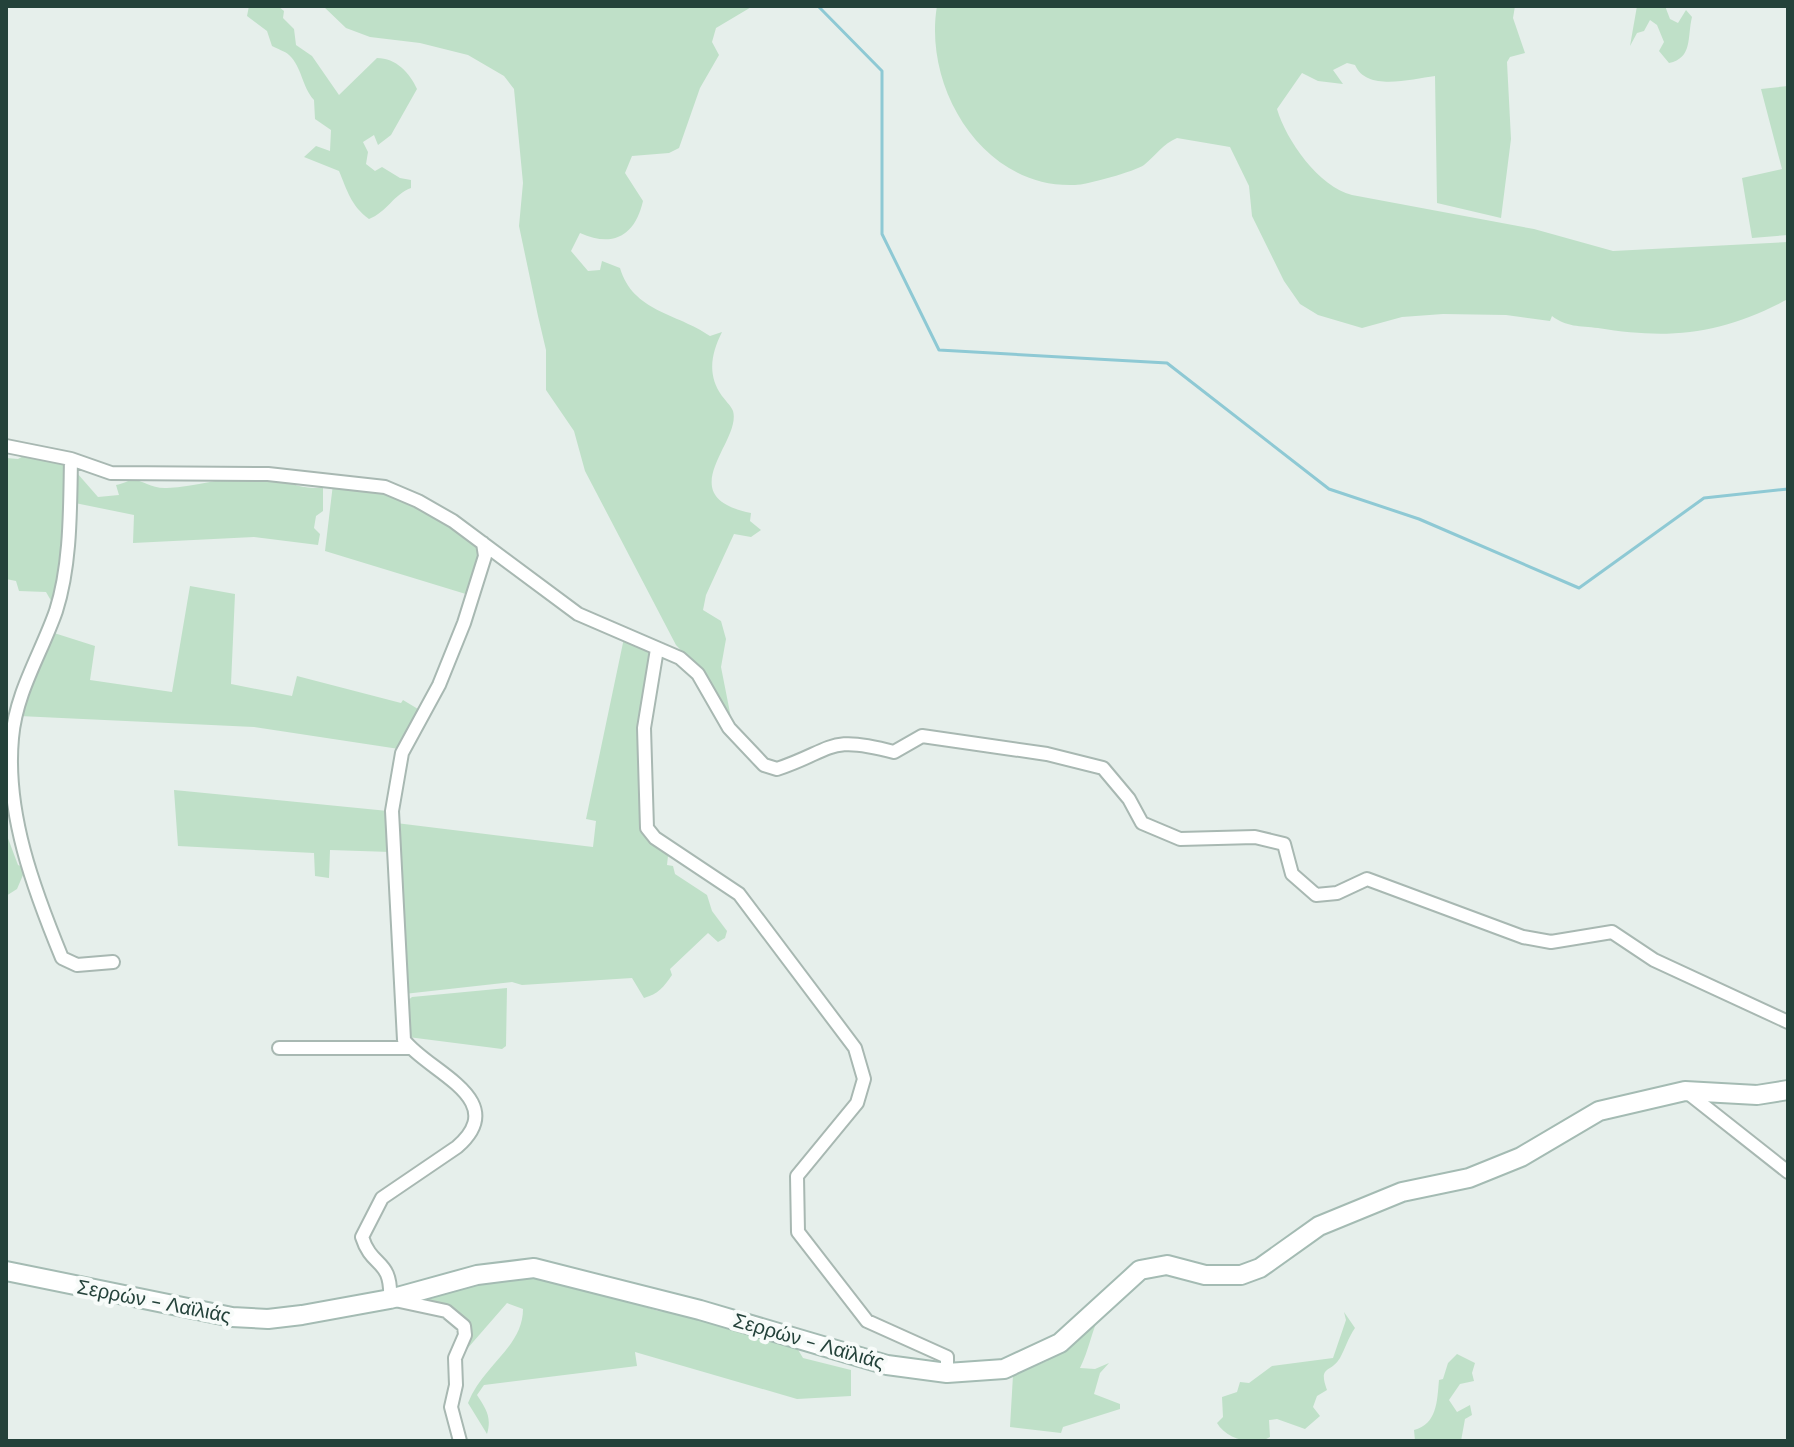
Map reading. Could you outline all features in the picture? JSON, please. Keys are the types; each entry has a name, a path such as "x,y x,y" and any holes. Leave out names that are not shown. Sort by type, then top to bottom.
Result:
{"main road":[{"name":"Σερρών - Λαϊλιάς","path":"6,1271 232,1317 268,1319 390,1299 477,1275 534,1268 655,1302 700,1310 846,1355 947,1373 1004,1369 1046,1352 1094,1315 1140,1270 1167,1265 1205,1275 1241,1275 1260,1268 1319,1226 1349,1212 1402,1192 1469,1178 1521,1157 1599,1111 1685,1091 1757,1095 1788,1090"}],"street":[{"path":"6,446 71,459 111,473 268,474 385,487 418,501 483,543 578,614 680,658 698,674 729,728 764,765 777,769 826,745 857,742 894,752 922,736 1047,754 1103,768 1129,799 1142,823 1180,839 1255,837 1284,844 1292,874 1316,895 1337,893 1367,879 1523,937 1551,942 1612,932 1654,960 1788,1022"},
{"path":"71,459 64,570 56,610 19,699 12,736 12,791 40,905 62,958 77,965 113,962"},
{"path":"460,1441 451,1407 456,1385 455,1358 465,1335 464,1326 446,1311 390,1299 391,1277 367,1252 362,1237 370,1215 382,1198 468,1138 475,1118 473,1102 459,1085 404,1040 392,811 402,753 439,685 464,623 485,556 483,543"},
{"path":"657,649 644,728 647,828 655,838 739,894 855,1048 864,1079 857,1103 797,1176 798,1232 867,1321 947,1357 947,1373"},
{"path":"279,1048 410,1048"},
{"path":"1685,1091 1788,1172"}],"green space":[{"path":"249,6 278,6 284,11 283,18 294,29 296,45 312,56 339,95 377,58 396,64 414,83 417,89 391,135 378,145 374,135 363,142 368,152 366,164 375,171 382,167 400,178 411,180 411,188 375,216 369,219 358,209 339,171 304,157 316,146 330,151 331,130 315,119 314,100 297,65 287,54 272,46 267,31 247,16"},
{"path":"323,6 753,6 716,28 712,42 719,55 700,88 679,148 669,153 632,156 625,173 643,201 634,223 621,236 612,239 580,233 571,251 588,271 600,270 602,261 620,268 635,294 658,310 710,336 722,332 712,364 717,388 733,411 733,424 712,481 715,494 727,505 751,513 750,521 761,530 751,537 734,534 706,595 703,610 721,621 726,639 721,667 732,723 694,664 676,645 585,471 574,431 546,390 546,350 519,226 523,183 514,89 504,76 468,55 420,43 370,37 346,28"},
{"path":"937,6 1515,6 1513,18 1525,53 1510,57 1507,62 1511,139 1501,218 1437,203 1435,76 1379,81 1369,79 1355,65 1347,63 1333,70 1343,84 1318,81 1302,73 1277,109 1296,148 1328,183 1352,195 1534,229 1613,251 1788,242 1788,299 1718,327 1673,333 1624,332 1579,326 1552,316 1550,321 1506,315 1443,314 1402,317 1362,328 1318,315 1300,304 1284,281 1252,216 1249,186 1230,147 1177,138 1139,168 1075,185 1042,182 1013,170 987,152 966,128 950,100 940,69 935,37"},
{"path":"1637,6 1665,6 1670,19 1678,23 1686,10 1692,17 1688,46 1682,57 1669,63 1659,51 1664,42 1657,25 1650,20 1630,46"},
{"path":"1788,86 1788,235 1752,238 1742,178 1782,169 1761,89"},
{"path":"25,455 64,461 67,466 63,561 53,604 46,592 19,591 16,581 6,579 6,458 18,459"},
{"path":"77,473 98,497 119,495 116,485 134,480 167,488 257,477 302,487 323,487 323,511 316,516 314,528 320,534 318,545 254,537 133,543 134,515 75,503"},
{"path":"333,484 395,494 451,523 480,551 469,595 325,551"},
{"path":"190,586 235,594 231,684 292,696 297,676 401,703 403,700 423,712 399,749 254,727 19,716 51,632 95,646 90,680 172,692"},
{"path":"624,638 651,654 647,834 668,856 667,865 673,866 675,874 707,895 712,911 727,931 725,938 718,942 708,933 670,969 672,975 663,986 644,998 632,978 522,985 512,982 404,994 396,823 593,847 596,821 586,819"},
{"path":"174,790 388,811 391,852 330,850 329,878 315,876 314,853 178,846"},
{"path":"6,833 18,865 26,868 17,889 6,896"},
{"path":"507,988 506,1046 502,1049 408,1037 407,1001 412,997"},
{"path":"491,1276 549,1276 658,1311 684,1313 794,1343 803,1358 851,1370 851,1396 797,1399 635,1352 637,1366 484,1385 477,1395 488,1418 487,1434 468,1403 517,1334 523,1309 507,1303 460,1357 468,1327 406,1299"},
{"path":"1344,1312 1355,1328 1340,1358 1325,1373 1327,1390 1317,1396 1313,1407 1320,1416 1305,1429 1277,1419 1269,1420 1270,1437 1256,1441 1241,1440 1221,1429 1217,1423 1223,1417 1222,1397 1237,1392 1240,1382 1249,1383 1272,1366 1333,1358 1346,1320"},
{"path":"1100,1314 1080,1368 1095,1369 1109,1363 1100,1373 1094,1394 1120,1404 1120,1409 1063,1427 1061,1433 1010,1427 1013,1375 1047,1361"},
{"path":"1457,1354 1475,1363 1472,1373 1474,1381 1460,1384 1449,1400 1457,1412 1470,1405 1472,1415 1465,1419 1461,1441 1415,1441 1414,1430 1422,1427 1431,1417 1439,1380 1443,1379 1448,1363"}],"waterway":[{"path":"818,6 882,71 882,234 939,350 1167,363 1329,489 1419,519 1579,588 1704,498 1788,489"}]}
